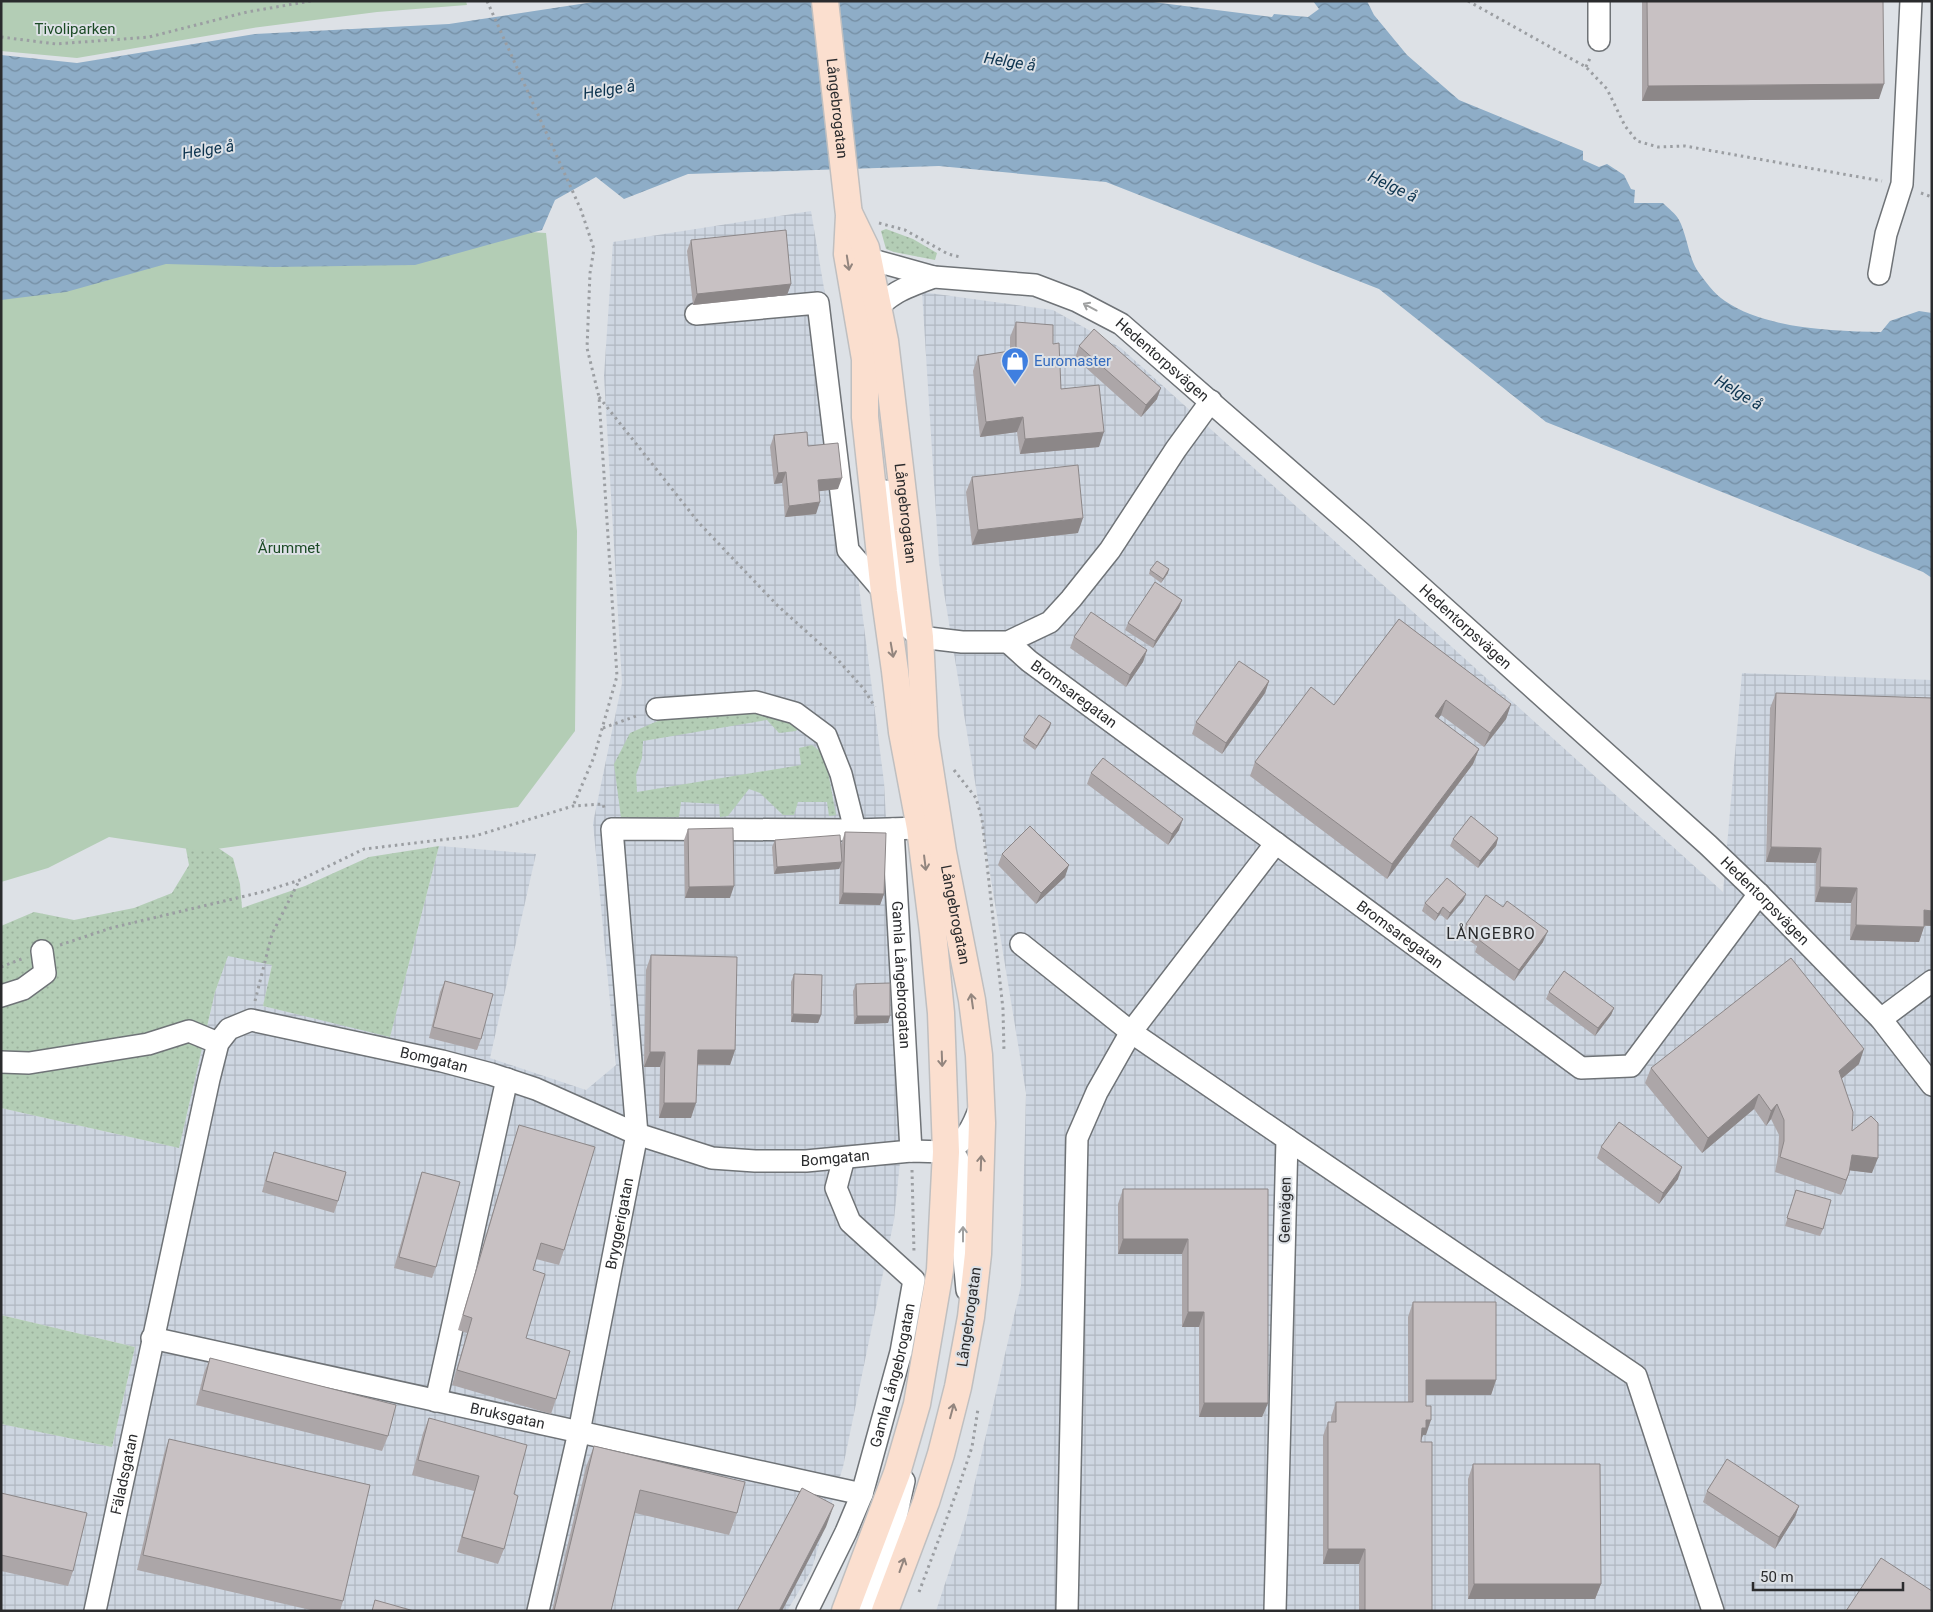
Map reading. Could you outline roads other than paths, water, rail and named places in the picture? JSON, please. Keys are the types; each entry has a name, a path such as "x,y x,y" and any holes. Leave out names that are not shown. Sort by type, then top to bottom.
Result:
{"main road":[{"name":"Långebrogatan","path":"825,1 848,207 847,254 864,359 865,417 884,592 896,671 902,732 920,828 934,932 941,1013 946,1152 940,1270 917,1404 897,1473 845,1611"},
{"name":"Långebrogatan","path":"848,207 869,259 884,341 920,637 925,737 944,852 972,1000 979,1055 981,1106 978,1254 971,1317 958,1387 941,1454 926,1502 885,1611"}],"street":[{"path":"1599,1 1599,40"},
{"path":"1879,274 1886,234 1902,184 1911,1"},
{"name":"Hedentorpsvägen","path":"869,259 934,277 1035,285 1077,301 1121,324 1391,560 1708,845 1760,894 1881,1019 1932,1085"},
{"name":"Hedentorpsvägen","path":"859,327 884,300 905,287 934,277"},
{"path":"696,314 818,303 848,550 884,592"},
{"path":"864,359 886,498 901,612 907,626 920,637 962,642 1008,642 1050,622 1110,550 1176,449 1211,401"},
{"path":"832,423 865,417"},
{"name":"Bromsaregatan","path":"1008,642 1029,661 1581,1068 1631,1066 1760,894"},
{"path":"656,710 756,702 795,713 826,736 841,774 855,830 920,828"},
{"name":"Bryggerigatan","path":"538,1611 579,1432 637,1134 612,829 855,830"},
{"name":"Gamla Långebrogatan","path":"893,829 911,1151"},
{"path":"1067,1611 1077,1138 1097,1092 1132,1032 1276,843"},
{"path":"1021,944 1132,1032 1636,1376 1713,1611"},
{"path":"1,996 23,989 45,972 42,951"},
{"path":"1881,1019 1932,981"},
{"name":"Bomgatan","path":"218,1043 229,1029 250,1020 442,1061 536,1089 637,1134 712,1158 755,1161 806,1161 911,1151 946,1152"},
{"path":"1,1062 29,1063 139,1045 189,1031 218,1043 152,1338"},
{"path":"436,1400 507,1079"},
{"path":"946,1152 966,1138 981,1106"},
{"name":"Genvägen","path":"1275,1611 1287,1139"},
{"path":"946,1152 957,1158 961,1167 964,1188 963,1248 971,1317"},
{"name":"Gamla Långebrogatan","path":"807,1611 846,1532 862,1494 901,1352 914,1280 850,1222 836,1188 844,1158"},
{"name":"Bruksgatan","path":"152,1338 862,1494"},
{"name":"Fäladsgatan","path":"95,1611 152,1338"},
{"path":"862,1611 896,1517 903,1485 909,1436"}],"water":[{"name":"Helge å","path":"600,1 1145,1 1272,17 1274,14 1308,17 1319,9 1313,1 1367,1 1374,15 1407,55 1459,100 1583,151 1583,160 1599,167 1607,164 1624,175 1631,189 1635,190 1634,203 1663,203 1679,220 1697,270 1717,295 1725,301 1760,318 1800,327 1842,331 1881,332 1890,321 1919,311 1932,313 1932,578 1923,572 1546,422 1379,289 1106,182 939,166 688,174 624,199 596,177 555,200 542,230 415,265 274,267 166,264 66,292 1,300 1,55 77,63 255,34 449,24"}],"place":[{"name":"Euromaster","path":"1015,385"}],"district":[{"name":"LÅNGEBRO","path":"1491,933"}],"park label":[{"name":"Tivoliparken","path":"75,29"},
{"name":"Årummet","path":"289,548"}]}
